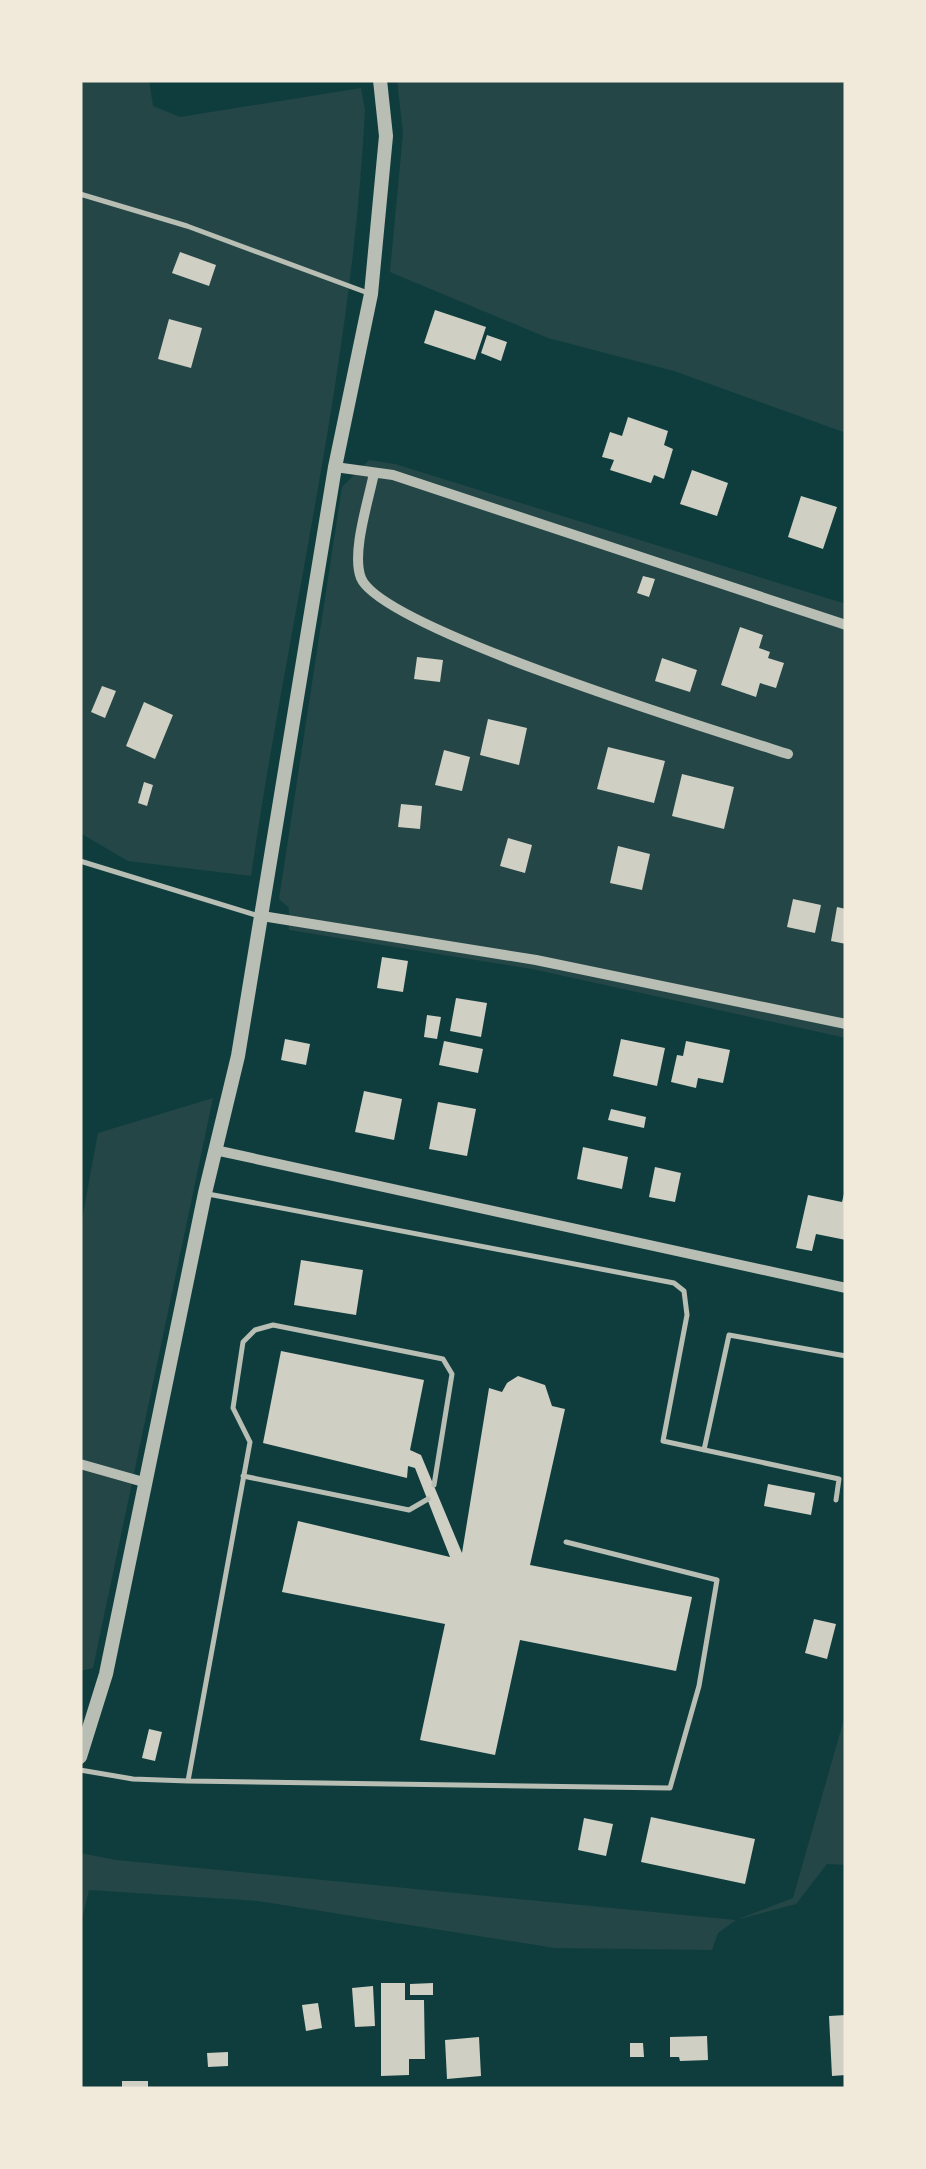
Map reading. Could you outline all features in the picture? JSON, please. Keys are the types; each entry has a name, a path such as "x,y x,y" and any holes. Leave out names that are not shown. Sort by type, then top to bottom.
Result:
{"street":[{"path":"80,1757 106,1674 238,1056 335,467 371,294 386,136 380,80"},
{"path":"335,467 392,475 846,625"},
{"path":"374,473 358,557 361,578 372,593 406,614 568,682 788,754"},
{"path":"262,916 536,960 846,1024"},
{"path":"215,1150 846,1288"},
{"path":"80,1464 147,1483"}],"lane":[{"path":"80,194 188,226 371,294"},
{"path":"80,862 262,916"},
{"path":"206,1193 674,1283 684,1291 687,1315 663,1441 839,1479 836,1500"},
{"path":"188,1781 250,1442 233,1408 244,1342 255,1330 274,1325 443,1359 452,1374 434,1485"},
{"path":"704,1450 729,1335 846,1356"},
{"path":"243,1476 409,1510 428,1499"},
{"path":"80,1770 133,1779 188,1781 670,1788 699,1686 718,1580 566,1542"}],"shaded area":[{"path":"80,80 149,80 153,106 180,117 361,88 365,110 347,303 251,876 128,861 80,833"},
{"path":"397,80 846,80 846,433 674,371 548,338 390,272 403,133"},
{"path":"369,460 395,464 846,604 846,1038 532,969 289,930 289,908 279,899 342,487"},
{"path":"213,1098 93,1668 80,1671 80,1230 98,1133"},
{"path":"846,1712 846,1865 827,1864 796,1904 736,1920 793,1898"},
{"path":"80,1853 116,1860 736,1920 718,1933 712,1950 555,1948 258,1901 89,1890 80,1927"}],"building":[{"path":"180,252 216,265 209,286 172,273"},
{"path":"435,310 486,327 475,360 424,343"},
{"path":"169,319 202,328 191,368 158,359"},
{"path":"487,335 507,342 501,361 481,353"},
{"path":"628,417 668,431 664,445 673,449 664,479 654,475 651,483 610,470 614,460 602,457 610,432 622,436"},
{"path":"692,470 728,483 717,516 680,504"},
{"path":"801,496 837,507 823,549 788,537"},
{"path":"643,576 655,579 649,597 637,593"},
{"path":"740,627 763,635 759,648 770,652 768,658 784,663 776,688 760,683 756,697 721,685"},
{"path":"417,657 443,660 440,682 414,679"},
{"path":"662,658 697,670 690,692 655,681"},
{"path":"102,686 116,691 105,718 91,712"},
{"path":"144,702 173,715 155,759 126,746"},
{"path":"488,719 527,728 519,765 480,755"},
{"path":"608,747 665,761 654,803 597,789"},
{"path":"444,750 470,757 462,791 435,785"},
{"path":"682,774 734,787 724,829 672,816"},
{"path":"144,782 153,785 147,806 138,803"},
{"path":"401,804 422,806 420,829 398,827"},
{"path":"508,838 532,845 525,873 500,866"},
{"path":"618,846 650,854 642,890 610,883"},
{"path":"793,899 821,905 815,933 787,927"},
{"path":"837,907 846,909 846,944 831,941"},
{"path":"382,957 408,961 403,992 377,988"},
{"path":"456,998 487,1003 481,1037 450,1031"},
{"path":"427,1015 441,1017 437,1039 424,1037"},
{"path":"285,1039 310,1044 306,1065 281,1060"},
{"path":"621,1039 665,1048 657,1086 613,1076"},
{"path":"444,1041 483,1049 478,1073 439,1065"},
{"path":"686,1041 730,1050 723,1083 698,1078 696,1088 671,1082 677,1055 683,1056"},
{"path":"364,1091 402,1099 394,1140 355,1132"},
{"path":"438,1102 476,1109 467,1156 429,1149"},
{"path":"611,1109 646,1117 644,1128 608,1120"},
{"path":"583,1147 628,1157 622,1189 577,1179"},
{"path":"655,1167 681,1173 675,1202 649,1197"},
{"path":"845,1190 846,1240 816,1234 812,1251 796,1248 808,1195 842,1202"},
{"path":"301,1260 363,1270 356,1315 294,1305"},
{"path":"281,1351 424,1380 410,1450 421,1455 462,1553 489,1388 502,1392 518,1376 545,1385 552,1406 565,1409 530,1565 692,1597 676,1671 520,1640 495,1755 420,1740 445,1624 282,1592 298,1521 450,1557 415,1468 408,1466 407,1478 263,1443"},
{"path":"768,1484 815,1493 811,1515 764,1506"},
{"path":"814,1619 836,1624 827,1659 805,1653"},
{"path":"149,1729 162,1732 155,1761 142,1758"},
{"path":"651,1817 755,1839 745,1884 641,1862"},
{"path":"584,1818 613,1824 606,1856 578,1850"},
{"path":"381,1983 405,1983 405,2000 424,2000 425,2059 409,2059 409,2075 381,2076"},
{"path":"433,1983 433,1995 410,1995 410,1984"},
{"path":"373,1986 375,2026 355,2027 352,1988"},
{"path":"318,2003 322,2028 306,2031 302,2005"},
{"path":"846,2015 846,2075 832,2076 829,2016"},
{"path":"707,2036 708,2060 680,2061 679,2057 670,2057 670,2037"},
{"path":"479,2037 481,2076 447,2079 445,2040"},
{"path":"630,2043 643,2043 644,2057 630,2057"},
{"path":"228,2052 228,2066 208,2067 207,2053"},
{"path":"122,2081 148,2081 148,2089 122,2089"}]}
